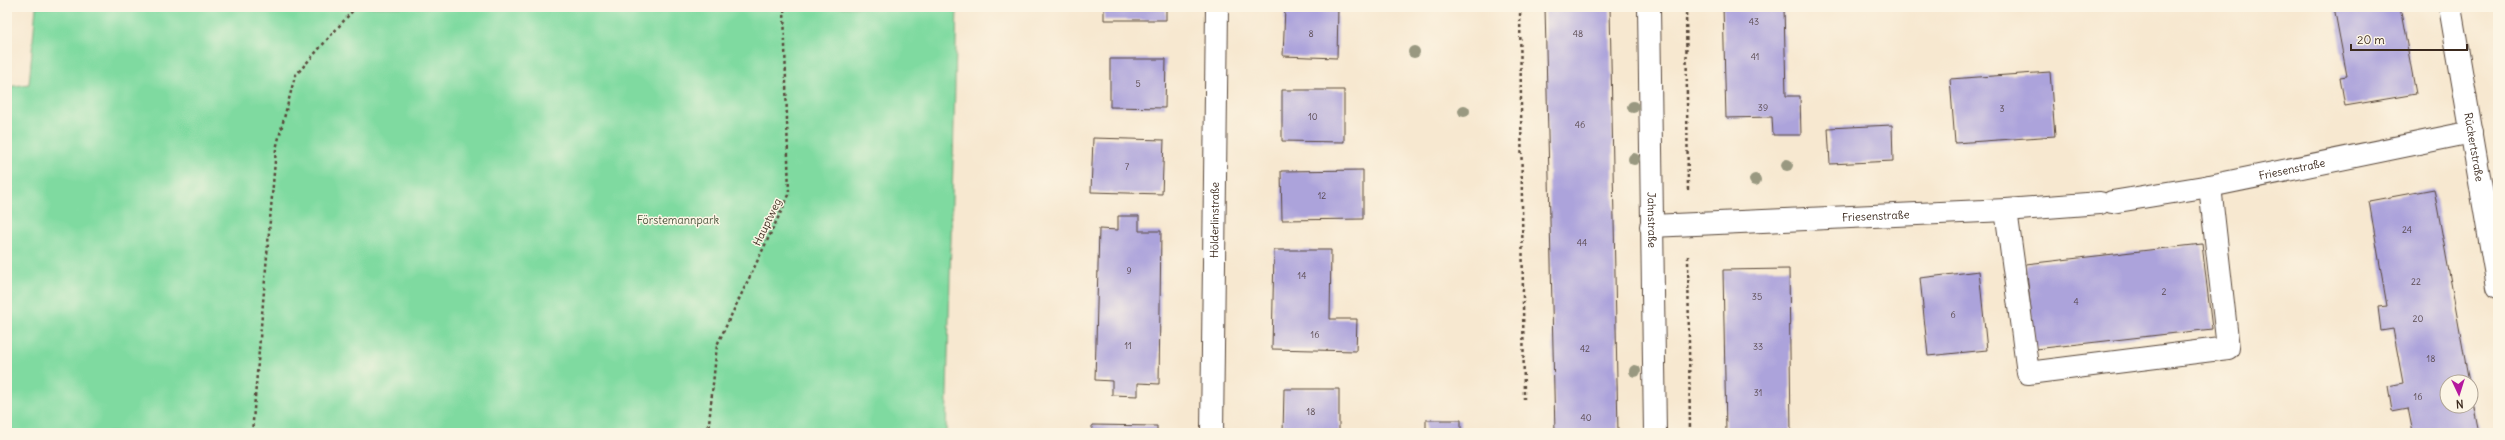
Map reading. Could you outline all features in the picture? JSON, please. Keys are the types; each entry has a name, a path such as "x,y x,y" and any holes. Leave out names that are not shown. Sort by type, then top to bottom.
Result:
{"street":[{"name":"Hölderlinstraße","path":"1212,433 1217,7"},
{"name":"Jahnstraße","path":"1649,7 1655,433"},
{"name":"Rückertstraße","path":"2450,7 2498,287"},
{"name":"Friesenstraße","path":"1651,226 2006,210 2106,203 2210,186 2472,132"},
{"path":"2006,210 2028,373 2228,348 2210,186"}],"path":[{"path":"252,433 276,149 295,76 356,7"},
{"name":"Hauptweg","path":"708,433 717,345 789,195 784,7"},
{"path":"1520,7 1524,400"}],"green space":[{"name":"Förstemannpark","path":"36,7 957,7 946,433 7,433 7,87 29,84"}],"building":[{"path":"1104,7 1166,7 1166,20 1104,20"},
{"path":"1285,7 1338,7 1337,58 1283,56"},
{"path":"1545,7 1610,7 1618,433 1555,433"},
{"path":"1723,7 1784,7 1786,96 1800,96 1801,135 1773,135 1772,117 1726,118"},
{"path":"2334,7 2400,7 2416,94 2345,106 2340,77 2347,76"},
{"path":"1110,59 1166,59 1165,108 1110,107"},
{"path":"2050,72 2055,136 1955,143 1950,79"},
{"path":"1282,90 1344,90 1344,142 1282,141"},
{"path":"1892,125 1893,161 1830,164 1828,128"},
{"path":"1093,138 1164,140 1162,194 1091,192"},
{"path":"1363,170 1363,219 1282,220 1281,171"},
{"path":"2434,189 2468,374 2439,374 2439,414 2475,414 2479,433 2413,433 2408,408 2392,411 2388,386 2403,383 2393,329 2381,331 2378,307 2387,306 2369,201"},
{"path":"1118,216 1139,216 1139,231 1161,231 1159,384 1138,383 1138,396 1112,395 1112,381 1095,380 1099,229 1118,230"},
{"path":"2202,244 2212,329 2035,349 2026,264"},
{"path":"1274,250 1331,250 1330,319 1357,319 1356,351 1272,349"},
{"path":"1789,269 1791,433 1726,433 1723,270"},
{"path":"1979,271 1987,350 1928,356 1920,278"},
{"path":"1284,389 1339,389 1339,433 1283,433"},
{"path":"1426,420 1461,420 1461,433 1426,433"},
{"path":"1092,425 1157,426 1157,433 1092,433"}]}
